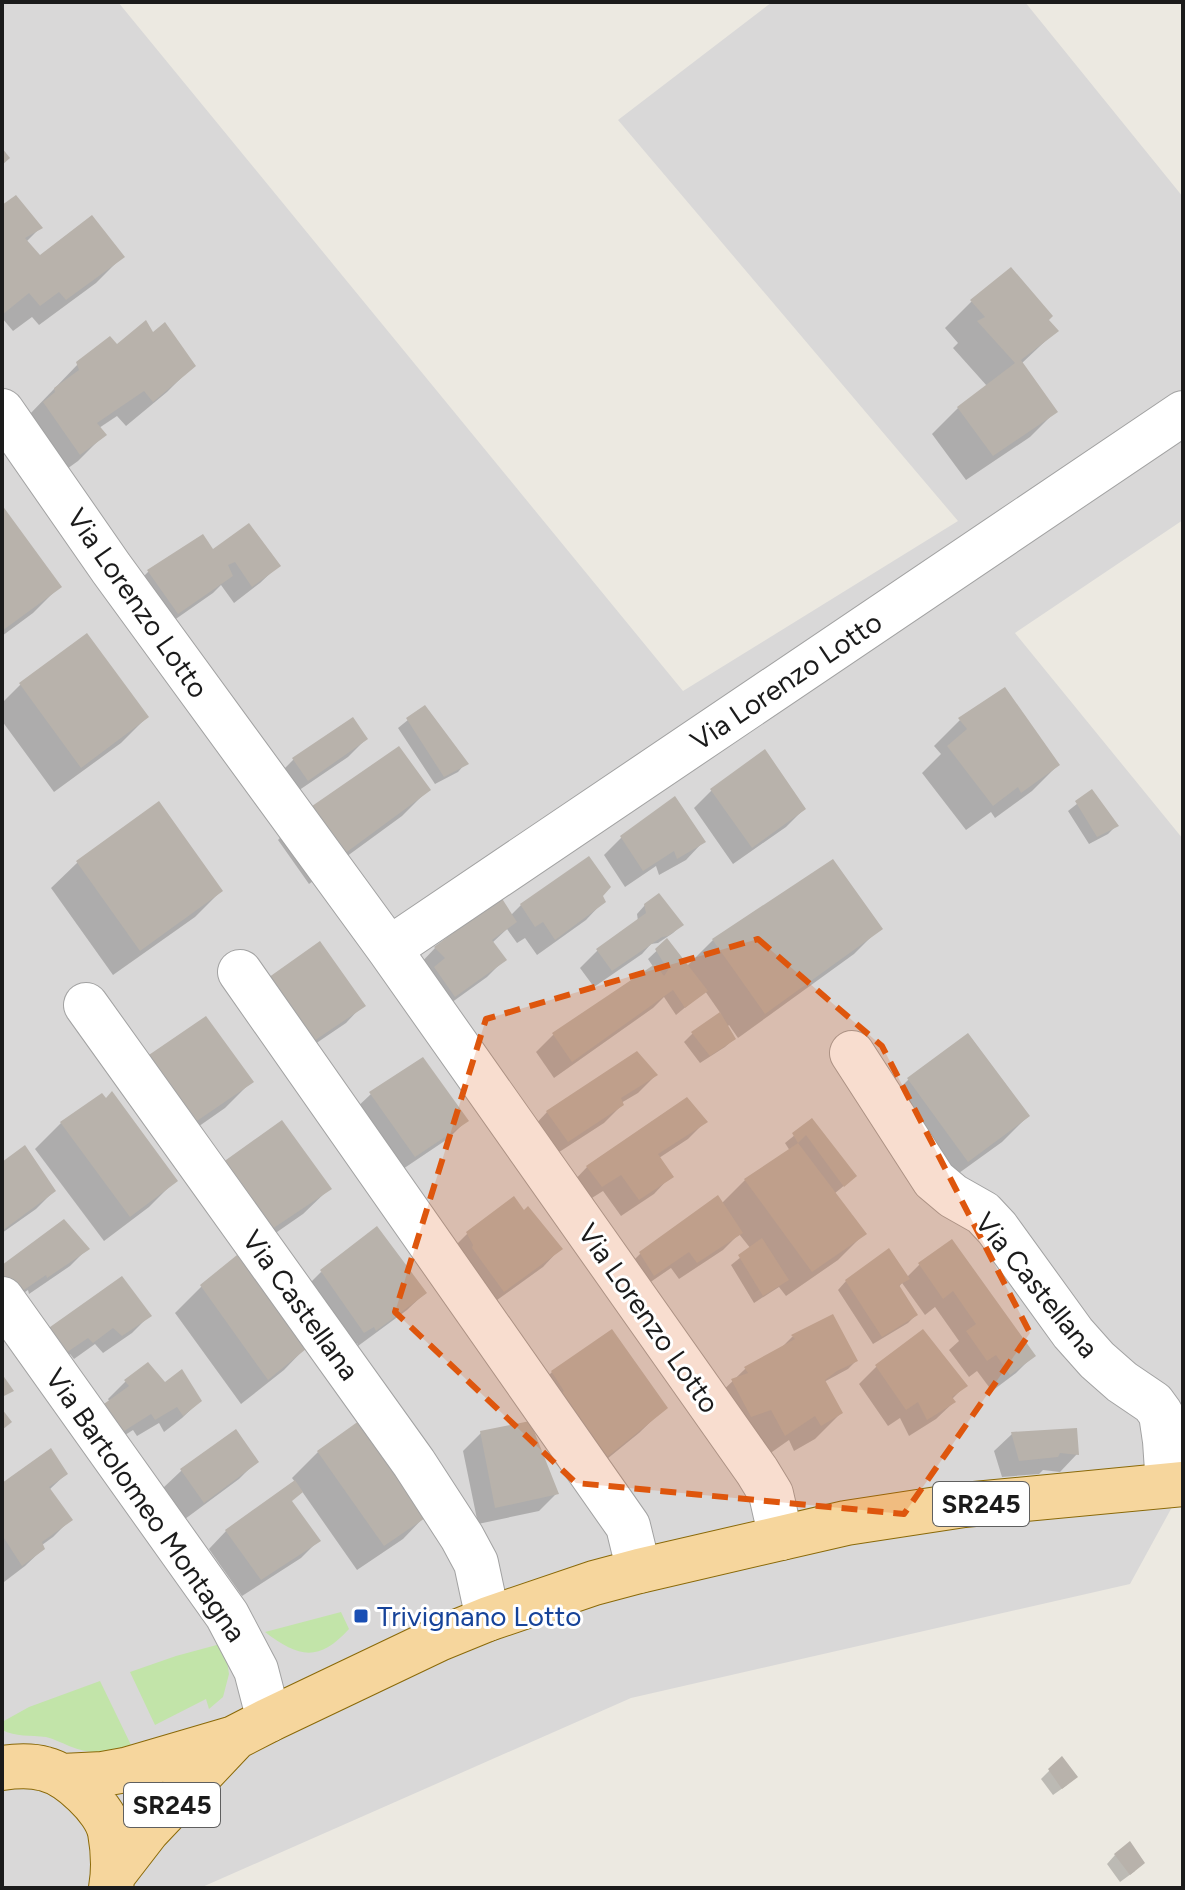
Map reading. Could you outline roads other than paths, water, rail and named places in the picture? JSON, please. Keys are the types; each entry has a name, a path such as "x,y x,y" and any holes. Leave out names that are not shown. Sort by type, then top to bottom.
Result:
{"main road":[{"name":"Via Castellana","path":"62,1776 125,1770 252,1729 439,1639 488,1619 639,1571 846,1523 964,1505 1175,1485"},
{"name":"Via Castellana","path":"112,1882 147,1831 252,1729"},
{"path":"7,1763 45,1769 62,1776 96,1804 110,1830 112,1882"}],"street":[{"name":"Via Lorenzo Lotto","path":"2,411 111,568 389,949 757,1471 771,1494 781,1538"},
{"name":"Via Lorenzo Lotto","path":"389,949 1183,413"},
{"path":"240,972 628,1526 639,1571"},
{"name":"Via Castellana","path":"86,1005 430,1488 476,1563 488,1619"},
{"name":"Via Castellana","path":"852,1053 934,1180 990,1220 1073,1333 1097,1360 1153,1403 1161,1414 1175,1485"},
{"name":"Via Bartolomeo Montagna","path":"2,1299 227,1615 256,1670 252,1729"}],"place":[{"name":"Trivignano Lotto","path":"361,1616"}]}
